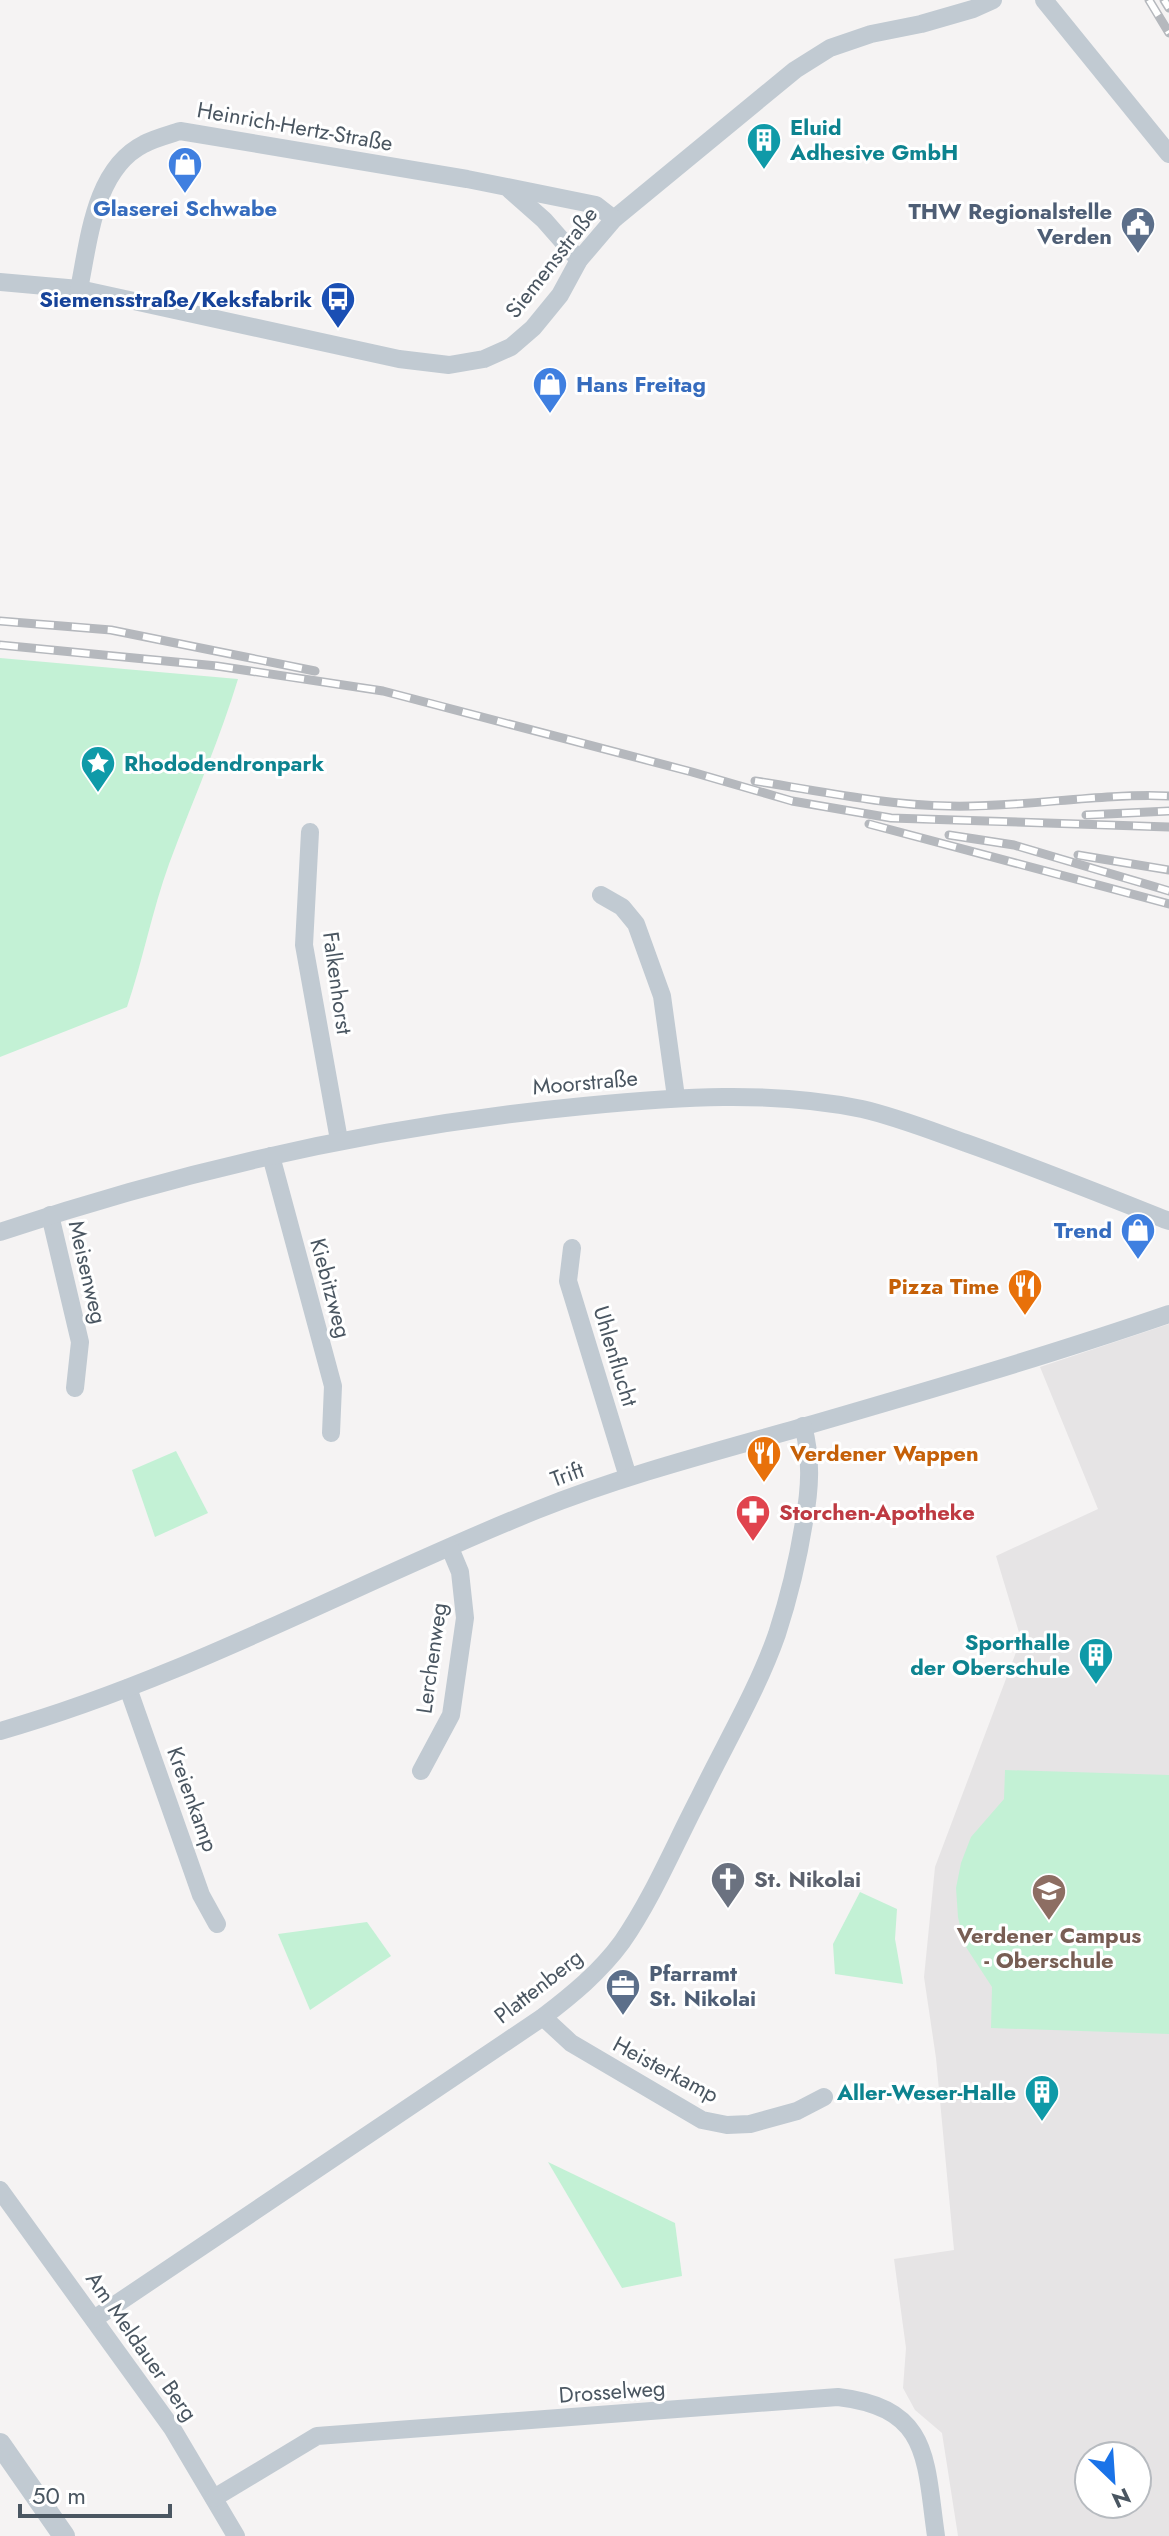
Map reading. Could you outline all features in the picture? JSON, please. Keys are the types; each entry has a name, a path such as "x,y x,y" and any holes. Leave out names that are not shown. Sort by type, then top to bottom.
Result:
{"street":[{"name":"Siemensstraße","path":"0,282 79,289 399,359 449,365 484,359 511,347 533,328 560,295 579,260 614,219 795,70 830,48 871,34 973,9 993,0"},
{"path":"1044,0 1169,154"},
{"name":"Heinrich-Hertz-Straße","path":"79,289 96,208 114,171 142,145 180,131 467,179 596,205 614,219"},
{"name":"Heinrich-Hertz-Straße","path":"508,188 544,220 579,260"},
{"name":"Falkenhorst","path":"310,832 304,945 339,1140"},
{"path":"601,895 622,907 636,924 662,996 676,1097"},
{"name":"Moorstraße","path":"0,1232 178,1178 339,1140 512,1113 676,1097 791,1099 863,1110 1041,1170 1169,1221"},
{"name":"Kiebitzweg","path":"271,1156 333,1386 331,1433"},
{"name":"Meisenweg","path":"50,1215 80,1342 75,1388"},
{"name":"Uhlenflucht","path":"572,1248 568,1281 628,1477"},
{"name":"Trift","path":"0,1731 128,1688 537,1510 628,1477 1169,1314"},
{"name":"Plattenberg","path":"94,2319 543,2017 602,1966 636,1920 742,1714 776,1636 793,1579 807,1503 809,1445 803,1426"},
{"name":"Lerchenweg","path":"421,1771 451,1715 465,1618 460,1572 450,1548"},
{"name":"Kreienkamp","path":"128,1688 201,1895 217,1924"},
{"name":"Heisterkamp","path":"543,2017 571,2043 702,2120 727,2125 750,2124 797,2111 824,2097"},
{"name":"Am Meldauer Berg","path":"0,2190 172,2428 236,2536"},
{"name":"Drosselweg","path":"214,2498 317,2436 838,2397 868,2401 889,2411 918,2439 924,2454 936,2536"},
{"path":"0,2444 64,2536"}],"shaded area":[{"name":"Verdener Campus - Oberschule","path":"1169,1324 1169,2536 958,2536 942,2433 915,2410 903,2388 906,2348 894,2259 954,2250 936,2058 924,1977 935,1867 1021,1639 996,1556 1098,1509 1040,1367"}],"green space":[{"name":"Rhododendronpark","path":"0,658 238,679 163,882 127,1007 0,1057"},
{"path":"176,1451 208,1513 155,1537 132,1470"},
{"path":"1005,1770 1169,1775 1169,2034 991,2028 992,1987 964,1944 956,1888 971,1837 1004,1799"},
{"path":"860,1892 897,1909 895,1939 903,1984 835,1974 833,1944"},
{"path":"367,1922 391,1956 310,2010 278,1934"},
{"path":"548,2162 675,2223 682,2276 622,2288"}],"railway":[{"path":"1149,0 1169,33"},
{"path":"1164,0 1169,8"},
{"path":"0,621 111,630 315,671"},
{"path":"0,645 217,666 383,691 792,801 891,818 1169,827"},
{"path":"755,781 876,800 949,806 1169,796"},
{"path":"1086,815 1169,811"},
{"path":"869,824 1169,904"},
{"path":"949,835 1014,845 1169,891"},
{"path":"1078,855 1169,870"}],"place":[{"name":"Eluid Adhesive GmbH","path":"764,171"},
{"name":"Glaserei Schwabe","path":"185,195"},
{"name":"THW Regionalstelle Verden","path":"1138,255"},
{"name":"Siemensstraße/Keksfabrik","path":"338,330"},
{"name":"Hans Freitag","path":"550,415"},
{"name":"Rhododendronpark","path":"98,794"},
{"name":"Trend","path":"1138,1261"},
{"name":"Pizza Time","path":"1025,1317"},
{"name":"Verdener Wappen","path":"764,1484"},
{"name":"Storchen-Apotheke","path":"753,1543"},
{"name":"Sporthalle der Oberschule","path":"1096,1686"},
{"name":"St. Nikolai","path":"728,1910"},
{"name":"Verdener Campus - Oberschule","path":"1049,1922"},
{"name":"Pfarramt St. Nikolai","path":"623,2017"},
{"name":"Aller-Weser-Halle","path":"1042,2123"}]}
